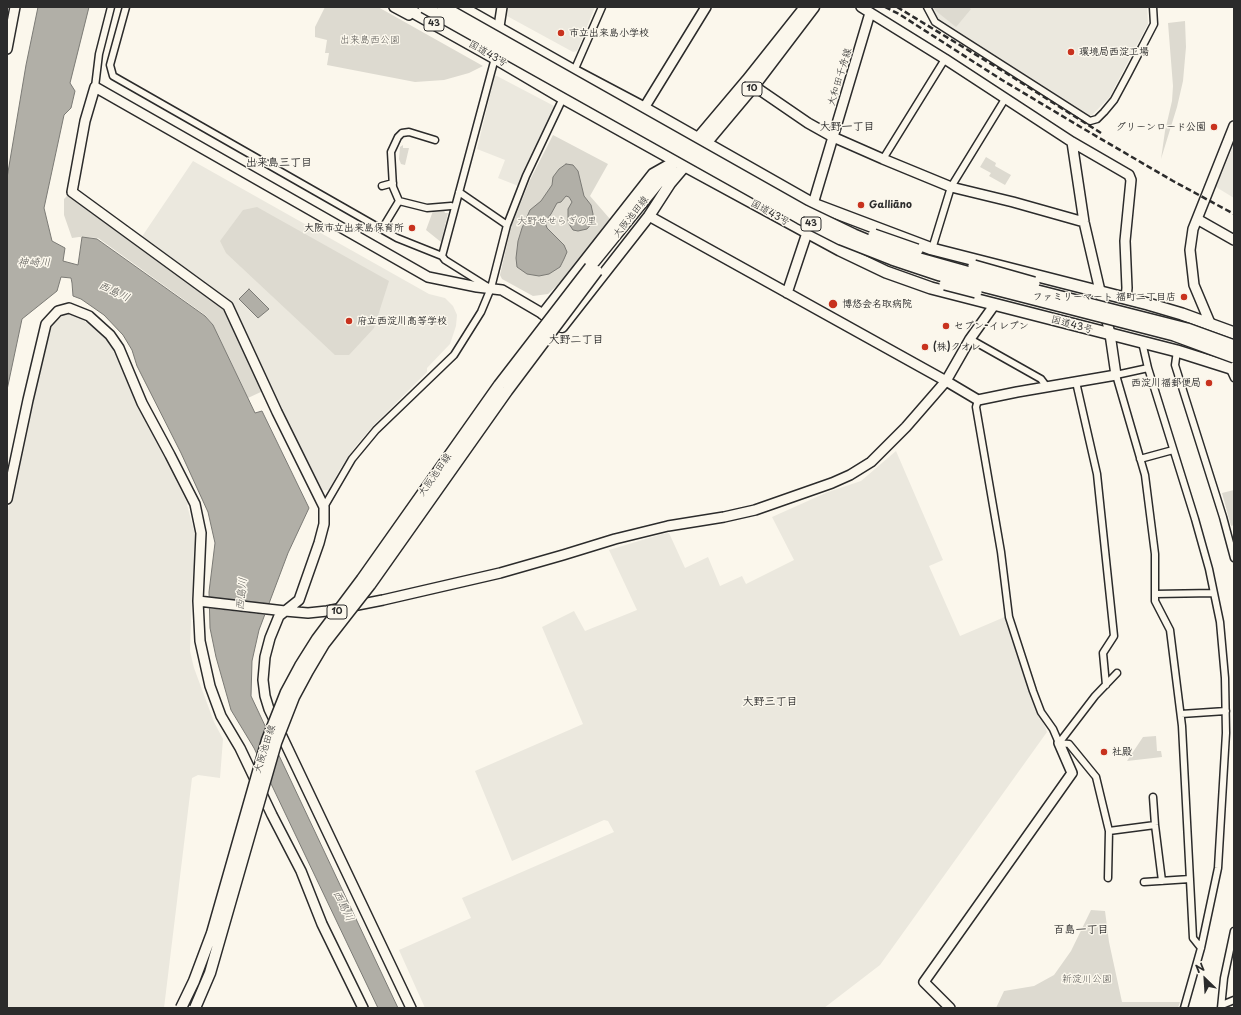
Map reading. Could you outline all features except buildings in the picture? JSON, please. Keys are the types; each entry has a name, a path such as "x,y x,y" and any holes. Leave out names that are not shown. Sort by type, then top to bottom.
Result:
{"highway":[{"name":"国道43号","path":"404,7 680,164 840,250 886,272 908,281 1177,351 1232,368"},
{"name":"国道43号","path":"424,7 800,218 841,239 892,259 940,275 1234,346"},
{"name":"国道43号","path":"442,7 804,211 854,236 895,252 1175,331 1234,357"},
{"name":"43","path":"461,7 574,71 644,108 813,204 932,249 1126,298 1210,323 1234,333"},
{"path":"813,204 840,220 904,246 952,261 1125,306 1175,331"},
{"path":"840,250 910,275 1133,330 1175,331"}],"main road":[{"name":"大阪池田線","path":"702,141 747,80 805,7"},
{"name":"大阪池田線","path":"181,1008 194,981 210,939 267,740 286,692 316,639 362,579 499,385 680,164 754,86 814,7"},
{"name":"大阪池田線","path":"195,1008 210,973 276,743 294,696 308,671 324,644 370,585 506,391 594,269 671,182 680,164"},
{"path":"671,182 650,216 562,327 543,314 653,174 680,164"}],"street":[{"path":"7,50 15,7"},
{"path":"112,7 99,54 95,86 85,121 72,192 228,306 277,412 324,507 324,524 320,543 299,600 279,616 270,638 265,656 263,680 265,696 269,709 411,1008"},
{"path":"126,7 110,65 113,76 397,238 442,256 445,260 492,288"},
{"path":"394,7 430,27 454,35"},
{"path":"442,256 459,192 463,170 495,58 502,7"},
{"path":"574,71 602,7"},
{"path":"644,108 706,7"},
{"path":"861,7 945,59 1072,142 1126,173 1130,177 1131,180 1125,241 1126,298"},
{"path":"927,7 935,22 1090,121 1097,118 1104,112 1114,100 1154,24 1153,7"},
{"name":"大和田千舟線","path":"813,204 870,13"},
{"path":"883,159 945,59"},
{"path":"95,86 428,277 477,287 502,290 543,314"},
{"path":"754,86 808,123 832,137 883,159 951,187 1013,202 1084,222"},
{"path":"324,507 352,459 376,430 454,355 481,312 492,288 507,225 526,176 563,98"},
{"path":"932,249 951,187 1005,99"},
{"path":"1210,323 1194,285 1190,250 1197,219 1202,210 1234,126"},
{"path":"399,201 393,187 391,152 398,137 402,133 409,132 435,140"},
{"path":"1072,142 1084,222 1110,334 1116,375 1145,476 1156,554 1156,601 1170,630 1181,714 1192,938 1201,948"},
{"path":"382,186 393,183"},
{"path":"459,192 507,225"},
{"path":"382,229 399,201"},
{"path":"399,201 427,208 451,206"},
{"path":"650,216 978,400 1148,368"},
{"path":"1197,219 1234,240"},
{"path":"787,293 807,232"},
{"path":"201,602 308,613 327,611 383,600 500,573 562,556 615,539 668,526 724,517 777,503 850,475 871,462 906,427 946,381 970,339 995,304"},
{"path":"7,499 46,324 58,311 69,308 89,316 110,335 119,348 142,403 195,504 201,533 200,641 210,686 221,716 240,748 301,871 322,924 363,1008"},
{"path":"970,339 1041,379 1047,387"},
{"path":"1142,342 1148,368 1209,569 1220,622 1225,678 1226,733 1218,868 1201,948 1184,1008"},
{"path":"1177,351 1175,365 1223,517 1234,558"},
{"path":"1232,368 1234,378"},
{"path":"1076,382 1097,474 1114,636 1103,653 1106,684"},
{"path":"950,1008 924,982 1072,773 1053,730 1041,712 1009,617 1001,552 976,407 978,400"},
{"path":"1140,459 1173,450"},
{"path":"1156,594 1214,593"},
{"path":"1059,742 1095,696 1116,673"},
{"path":"1181,714 1226,711"},
{"path":"1059,742 1069,744 1096,777 1109,831 1108,878"},
{"path":"1153,797 1162,881"},
{"path":"1109,831 1155,825"},
{"path":"1144,882 1190,879"},
{"path":"1221,1006 1224,978 1234,931"},
{"path":"1221,1006 1234,1000"}],"shaded area":[{"name":"市立出来島小学校","path":"506,7 595,7 577,51 573,52 507,16 505,11"},
{"path":"931,7 1147,7 1148,24 1109,98 1092,115 1087,116 940,21"},
{"path":"495,75 556,107 521,187 498,178 505,160 477,149"},
{"path":"1234,144 1234,198 1216,187"},
{"name":"府立西淀川高等学校","path":"193,161 429,294 445,298 453,306 457,315 456,326 450,344 427,368 427,372 373,426 355,447 340,469 329,490 321,490 232,303 141,238"},
{"path":"73,314 96,328 106,338 112,348 135,400 188,504 187,505 196,538 190,651 194,668 214,722 223,739 220,778 198,775 192,778 164,1008 9,1008 7,1002 7,515 43,346 46,347 52,326 62,316"},
{"path":"896,451 943,560 929,566 960,636 1007,616 1021,665 1047,732 880,965 824,1008 425,1008 399,950 471,918 462,898 614,832 608,821 604,820 512,861 475,771 583,724 542,627 574,611 585,631 637,610 609,550 662,534 669,533 685,568 708,557 720,586 742,576 746,584 794,560 772,517 828,492 861,481"}],"green space":[{"name":"出来島西公園","path":"325,7 378,7 483,66 469,73 444,80 415,82 327,65 329,53 325,53 327,40 315,37 315,27"},
{"path":"933,7 968,7 971,9 956,27"},
{"path":"1185,21 1186,47 1183,81 1177,107 1161,159 1165,131 1172,101 1173,86 1168,23"},
{"name":"大野せせらぎの里","path":"553,135 608,164 590,196 610,219 568,275 548,294 533,296 502,279 500,275 511,227 530,180"},
{"path":"403,145 403,148 409,148 405,165 401,164 399,159 400,147"},
{"path":"986,157 996,163 995,166 1011,175 1005,185 989,176 991,173 980,167"},
{"path":"68,195 226,309 265,390 248,398 213,325 205,315 98,238 72,238 64,215 64,199"},
{"path":"257,207 389,281 374,328 349,355 335,355 226,253 220,241 243,210"},
{"path":"444,210 445,213 448,213 441,242 426,230 433,211"},
{"path":"1234,490 1234,525 1231,526 1222,493"},
{"path":"1156,736 1157,751 1161,751 1162,757 1127,761 1143,737"},
{"name":"新淀川公園","path":"1091,910 1105,911 1109,942 1122,1002 1180,1002 1178,1008 996,1008 1004,991 1034,986 1054,975 1071,951"}],"water":[{"path":"38,7 89,7 70,83 75,91 71,108 64,115 44,208 52,241 65,248 63,261 78,265 82,237 97,239 205,316 213,325 255,413 262,411 309,508 288,553 259,630 252,661 251,696 398,1008 378,1008 254,748 231,710 216,657 210,628 209,592 215,543 208,512 181,453 137,366 132,350 123,335 104,315 81,299 73,296 71,278 61,277 57,291 22,319 7,390 7,178 26,65"},
{"path":"566,164 573,165 578,171 584,196 591,205 593,214 592,223 587,229 578,231 573,230 568,220 568,209 572,202 569,197 566,196 561,202 557,203 545,222 547,228 564,245 567,252 560,267 549,274 539,276 527,274 517,267 516,258 518,241 522,228 530,210 541,201 552,185 553,177 559,169"},
{"path":"249,289 269,309 258,318 239,299"}],"pier":[{"path":"208,597 271,604 267,615 208,608"}],"railway":[{"path":"885,7 899,14 1002,80 1084,129 1173,181 1234,214"},
{"path":"897,7 1101,133"}],"place":[{"name":"市立出来島小学校","path":"561,33"},
{"name":"環境局西淀工場","path":"1071,52"},
{"name":"グリーンロード公園","path":"1214,127"},
{"name":"Galliāno","path":"861,205"},
{"name":"大阪市立出来島保育所","path":"412,228"},
{"name":"ファミリーマート 福町二丁目店","path":"1184,297"},
{"name":"博悠会名取病院","path":"833,304"},
{"name":"府立西淀川高等学校","path":"349,321"},
{"name":"セブン-イレブン","path":"946,326"},
{"name":"(株)クオレ","path":"925,347"},
{"name":"西淀川福郵便局","path":"1209,383"},
{"name":"社殿","path":"1104,752"}],"district":[{"name":"大野一丁目","path":"847,127"},
{"name":"出来島三丁目","path":"279,163"},
{"name":"大野二丁目","path":"576,340"},
{"name":"大野三丁目","path":"770,702"},
{"name":"百島一丁目","path":"1081,930"}],"water label":[{"name":"神崎川","path":"34,263"},
{"name":"西島川","path":"114,292"},
{"name":"西島川","path":"242,594"},
{"name":"西島川","path":"343,906"}]}
